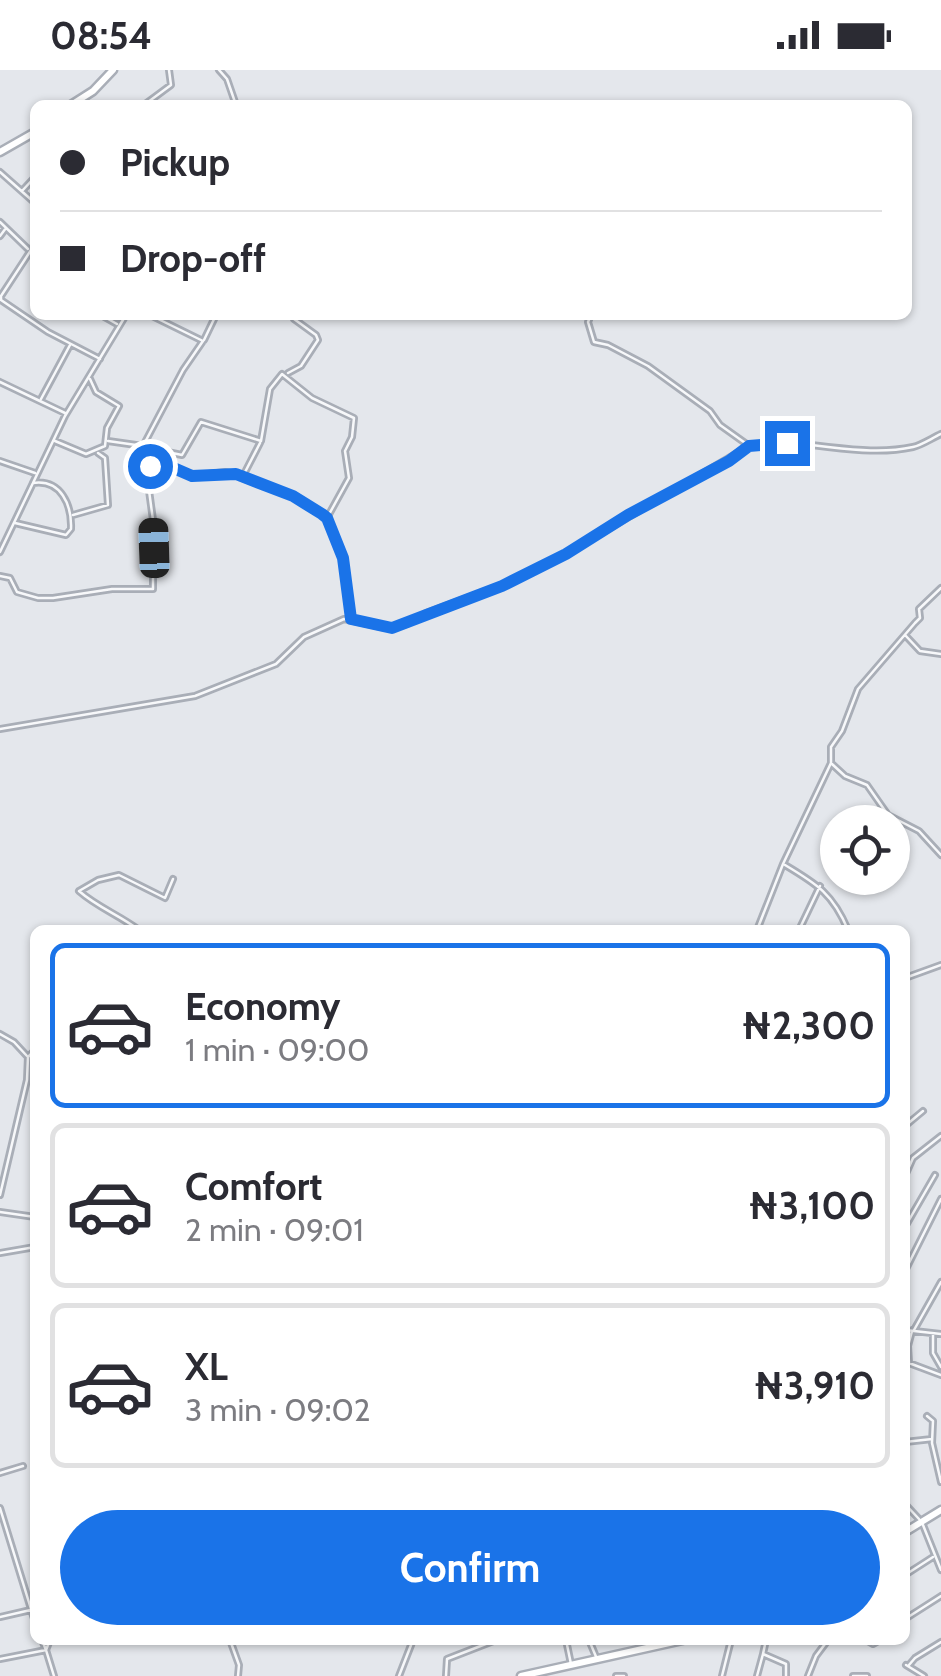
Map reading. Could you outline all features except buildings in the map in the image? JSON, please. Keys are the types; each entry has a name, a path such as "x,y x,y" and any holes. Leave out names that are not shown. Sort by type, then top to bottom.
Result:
{"street":[{"path":"79,100 95,90 102,73 113,70"},
{"path":"150,100 170,85 169,70"},
{"path":"219,70 227,78 234,100"},
{"path":"0,152 30,135"},
{"path":"0,172 30,199"},
{"path":"21,192 30,183"},
{"path":"0,222 30,250 1,300 30,318"},
{"path":"0,236 6,227"},
{"path":"33,320 100,359"},
{"path":"110,320 119,326"},
{"path":"0,552 53,440 123,320"},
{"path":"161,320 203,341"},
{"path":"0,576 10,578 17,592 38,598 112,589 153,589 153,520 143,446 214,320"},
{"path":"242,476 261,442 270,389 278,375 301,366 318,340 316,334 295,320"},
{"path":"589,320 594,342 648,366 710,411 749,446"},
{"path":"40,400 71,344"},
{"path":"286,374 312,398 354,418 352,437 344,450 349,478 327,518"},
{"path":"53,440 86,454 97,452 107,440 106,428 119,406 96,392 88,378"},
{"path":"0,382 67,414"},
{"path":"107,440 180,456 201,422 261,442"},
{"path":"0,729 195,696 276,664 304,637 351,619 392,628 502,586 566,554 749,446 772,443 862,450 908,448 941,434"},
{"path":"72,515 109,502 105,458 97,452"},
{"path":"0,460 36,474"},
{"path":"145,463 169,466 192,476 225,472 242,476 293,496 327,518 343,558 351,619"},
{"path":"14,522 66,535 71,529 72,515 58,489 42,482 31,483"},
{"path":"760,925 783,864 831,763 832,747 858,690 920,618 920,609 940,591"},
{"path":"905,635 920,651 941,654"},
{"path":"831,763 842,774 867,785 888,816 920,831 941,855"},
{"path":"783,864 820,885"},
{"path":"132,925 115,912 94,904 80,891 98,880 120,875 164,898 174,879"},
{"path":"802,925 820,888"},
{"path":"828,895 846,925"},
{"path":"910,976 941,965"},
{"path":"0,1034 28,1057 25,1089 0,1195"},
{"path":"910,1122 923,1111"},
{"path":"910,1165 941,1136"},
{"path":"0,1162 7,1165"},
{"path":"910,1218 935,1175"},
{"path":"910,1262 941,1199"},
{"path":"0,1212 30,1216"},
{"path":"0,1254 30,1248"},
{"path":"910,1340 941,1282"},
{"path":"910,1331 941,1334"},
{"path":"933,1333 933,1353 941,1367"},
{"path":"910,1363 941,1375"},
{"path":"927,1416 933,1421 932,1439 941,1482"},
{"path":"910,1441 932,1439"},
{"path":"0,1473 23,1466"},
{"path":"0,1508 30,1603"},
{"path":"910,1509 922,1521 940,1568"},
{"path":"910,1529 941,1510"},
{"path":"910,1573 934,1556"},
{"path":"910,1616 941,1596"},
{"path":"0,1617 30,1610"},
{"path":"924,1676 908,1665 941,1642"},
{"path":"44,1645 54,1676"},
{"path":"46,1650 48,1645"},
{"path":"232,1645 239,1665 236,1675"},
{"path":"399,1676 410,1645"},
{"path":"446,1676 447,1659 482,1645"},
{"path":"567,1645 571,1666"},
{"path":"591,1645 598,1660"},
{"path":"522,1676 560,1672 662,1645"},
{"path":"722,1676 730,1645"},
{"path":"757,1676 765,1645"},
{"path":"808,1676 824,1645"},
{"path":"0,1659 46,1650"},
{"path":"763,1654 786,1664 786,1676"},
{"path":"616,1676 624,1676"},
{"path":"853,1676 868,1676"}],"route":[{"path":"150,466 169,466 192,476 236,474 274,492 293,496 322,514 343,558 351,619 392,628 502,586 566,554 749,446 787,443"}]}
